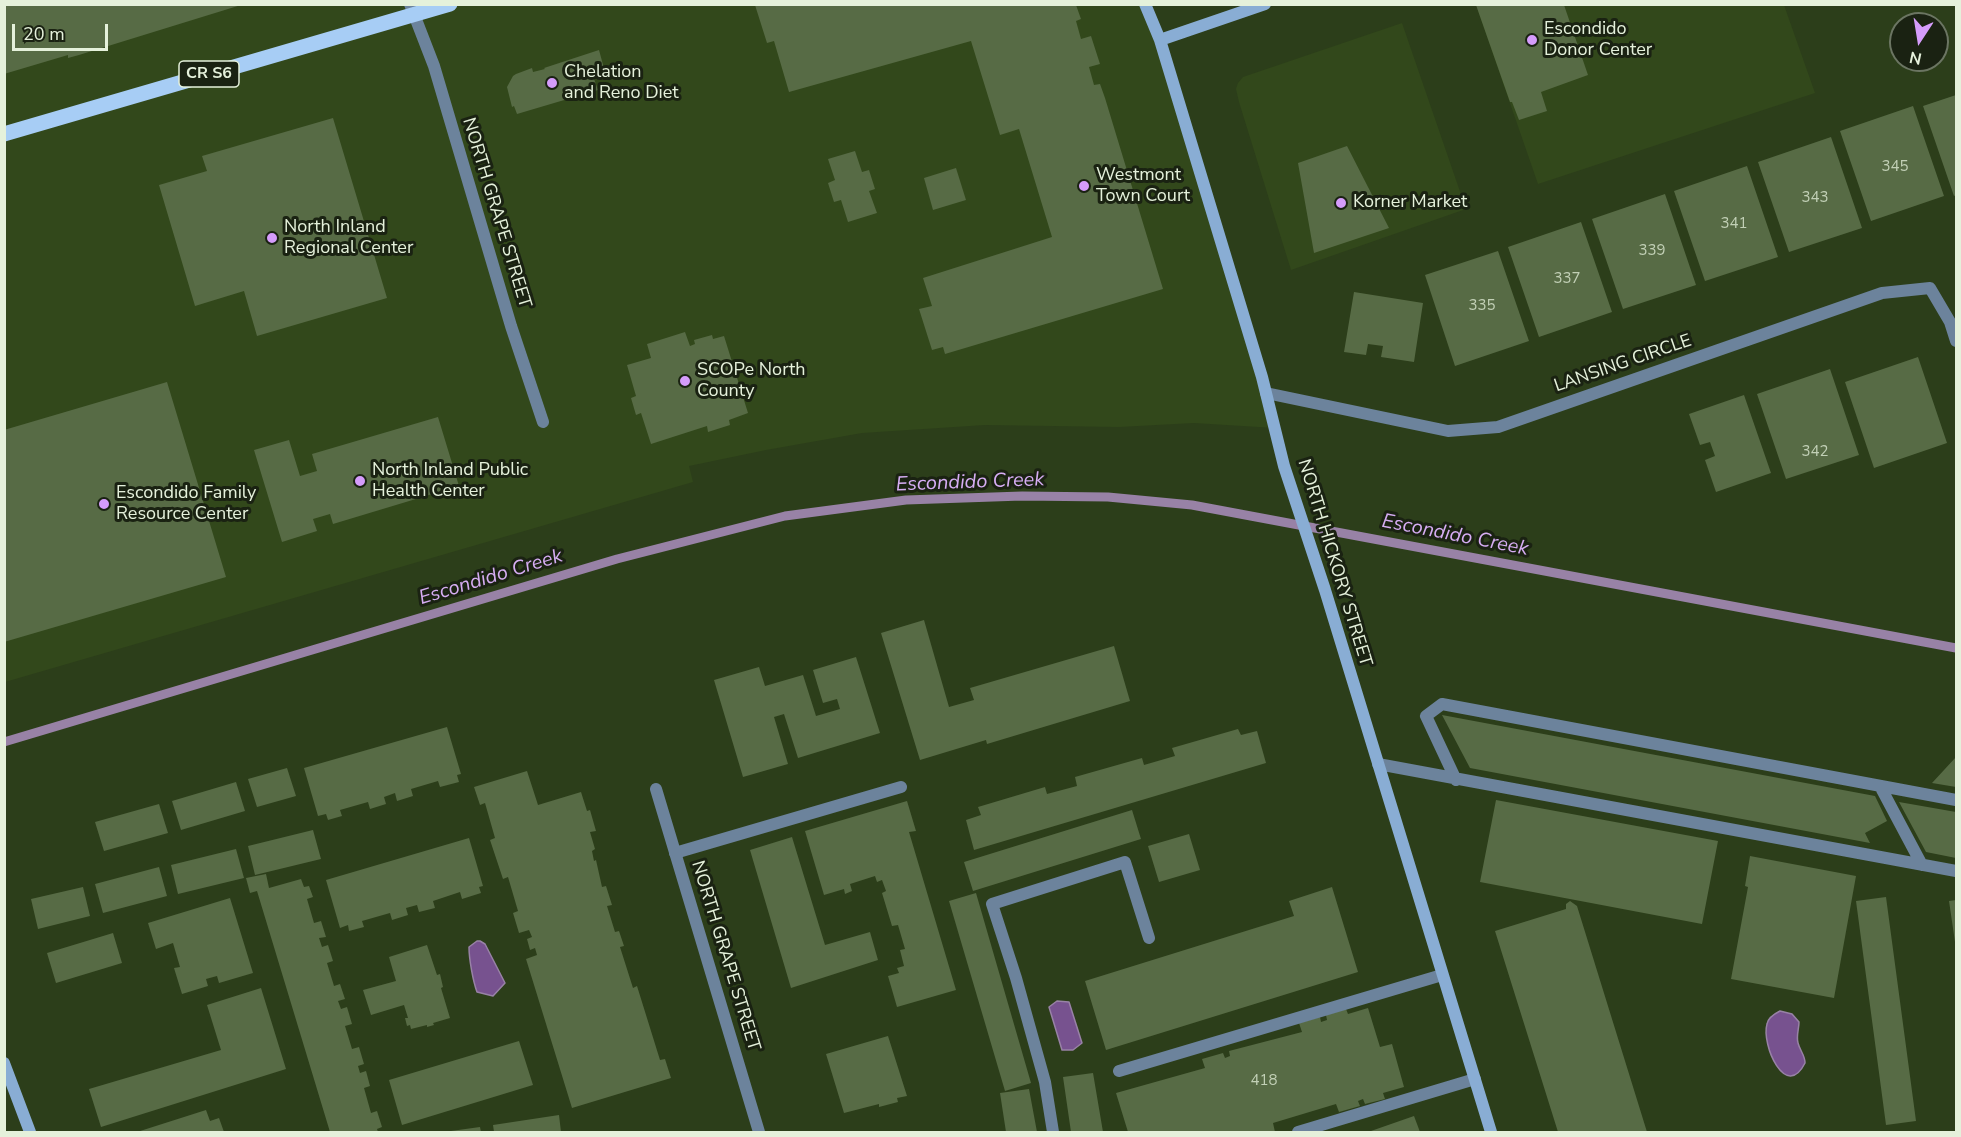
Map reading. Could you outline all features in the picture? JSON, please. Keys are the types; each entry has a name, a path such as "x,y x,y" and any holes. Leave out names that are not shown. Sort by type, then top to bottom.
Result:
{"main road":[{"name":"CR S6","path":"4,134 412,10 450,4"}],"street":[{"name":"NORTH HICKORY STREET","path":"1145,4 1160,40 1266,393 1284,466 1491,1132"},
{"path":"1160,40 1265,4"},
{"name":"NORTH GRAPE STREET","path":"412,10 434,66 511,326 543,422"},
{"name":"LANSING CIRCLE","path":"1266,393 1448,431 1498,427 1882,293 1930,288 1950,322 1956,341"},
{"path":"1456,780 1426,716 1442,705 1956,800"},
{"path":"1378,764 1956,872"},
{"path":"1880,786 1922,865"},
{"path":"675,853 901,787"},
{"name":"NORTH GRAPE STREET","path":"656,789 759,1132"},
{"path":"1053,1132 1045,1082 1016,978 992,904 1125,862 1149,938"},
{"path":"1119,1071 1442,975"},
{"path":"4,1063 30,1132"},
{"path":"1298,1132 1475,1079"}],"shaded area":[{"path":"5,5 1145,5 1275,428 1194,423 1119,427 985,425 862,433 766,450 689,466 693,482 5,682"},
{"path":"1476,5 1784,5 1815,93 1538,184"},
{"path":"1402,23 1466,209 1291,270 1239,102 1236,89 1238,83 1243,77"},
{"path":"477,941 485,944 505,983 493,996 477,992 470,964 469,947"},
{"path":"1057,1001 1069,1002 1082,1043 1073,1050 1062,1050 1049,1007"},
{"path":"1780,1011 1792,1014 1799,1022 1797,1040 1805,1063 1798,1073 1790,1076 1783,1073 1771,1056 1766,1033 1768,1022"}],"building":[{"path":"4,4 241,5 79,55 68,58 68,55 4,74"},
{"name":"Westmont Town Court","path":"755,5 1076,5 1081,19 1076,21 1081,39 1091,36 1100,64 1089,67 1094,85 1100,84 1105,98 1163,289 945,354 943,347 932,350 919,309 932,306 923,278 1052,237 1019,129 1000,135 971,41 789,92 774,41 767,43"},
{"name":"Escondido Donor Center","path":"1476,5 1564,5 1588,75 1541,92 1547,111 1519,120 1510,102"},
{"name":"Chelation and Reno Diet","path":"599,50 605,72 593,76 598,90 517,114 514,106 512,107 507,87 513,76 532,68 533,72 545,69"},
{"path":"1956,95 1956,195 1954,196 1923,106"},
{"path":"1913,106 1944,196 1871,221 1840,131"},
{"name":"North Inland Regional Center","path":"333,118 387,298 257,336 244,291 195,306 159,185 207,171 202,156"},
{"path":"1831,137 1862,228 1789,252 1758,162"},
{"name":"Korner Market","path":"1347,146 1389,228 1314,253 1298,163"},
{"path":"855,151 862,172 869,170 875,189 869,191 877,213 848,222 841,200 834,202 828,183 835,180 828,159"},
{"path":"1747,166 1778,257 1705,281 1674,191"},
{"path":"956,168 966,200 933,210 924,178"},
{"path":"1665,194 1696,285 1623,309 1592,219"},
{"path":"1581,222 1612,312 1539,337 1508,247"},
{"path":"1498,251 1529,341 1455,366 1425,275"},
{"path":"1354,292 1423,303 1414,362 1381,357 1383,346 1368,344 1366,355 1344,352"},
{"name":"SCOPe North County","path":"685,332 690,346 695,344 694,340 712,335 713,339 724,336 748,413 729,420 730,425 708,432 707,426 651,444 641,413 636,415 631,398 636,396 627,365 651,358 647,344"},
{"path":"1918,357 1947,443 1874,468 1845,382"},
{"path":"1830,369 1859,455 1786,479 1757,394"},
{"name":"Escondido Family Resource Center","path":"167,382 226,577 4,642 4,430"},
{"path":"1744,395 1771,473 1716,492 1705,460 1715,456 1710,442 1700,445 1689,414"},
{"name":"North Inland Public Health Center","path":"438,417 459,486 333,524 330,514 313,519 317,531 282,542 254,450 289,440 300,476 317,471 312,454"},
{"path":"924,620 949,707 974,700 970,688 1114,646 1130,701 987,744 986,740 920,760 881,633"},
{"path":"856,657 880,733 798,758 784,714 774,717 788,764 743,777 714,680 759,667 765,686 803,675 816,716 840,709 837,699 823,703 813,670"},
{"path":"1442,715 1875,796 1887,821 1865,833 1870,843 1470,768"},
{"path":"447,727 461,774 457,775 459,782 440,787 438,781 411,789 413,796 397,801 395,793 384,797 386,804 370,809 368,802 340,810 342,816 328,820 326,814 318,816 304,768"},
{"path":"1238,729 1241,735 1257,731 1266,763 974,850 966,820 981,815 978,807 1045,787 1047,794 1077,786 1075,777 1142,758 1144,765 1175,756 1172,748"},
{"path":"1956,757 1956,787 1932,783"},
{"path":"287,768 296,796 257,807 248,779"},
{"path":"527,771 538,805 581,792 587,811 590,810 596,831 590,832 595,849 592,851 602,887 606,886 612,905 607,906 615,932 619,931 624,946 620,947 633,988 637,986 660,1060 665,1059 671,1078 572,1108 526,959 537,955 535,948 530,950 527,939 532,937 529,930 519,933 513,913 518,911 508,877 503,879 490,840 495,838 485,803 480,805 474,787"},
{"path":"236,782 245,811 181,830 172,801"},
{"path":"1496,800 1718,841 1702,924 1480,882"},
{"path":"907,801 916,831 909,832 956,990 897,1007 888,976 899,973 897,968 904,966 900,950 905,949 898,925 892,926 882,893 886,891 882,880 877,882 875,876 850,884 852,891 845,894 844,889 824,895 805,831"},
{"path":"1899,802 1956,812 1956,858 1926,852"},
{"path":"159,804 168,833 104,851 95,822"},
{"path":"1132,810 1141,839 973,891 964,862"},
{"path":"313,830 321,859 255,875 248,846"},
{"path":"1189,834 1200,870 1159,882 1148,846"},
{"path":"792,837 825,945 870,932 878,960 791,988 750,850"},
{"path":"469,838 483,886 479,887 481,893 462,899 460,892 433,901 435,908 419,912 417,905 406,908 408,915 392,920 390,913 362,921 364,927 349,931 348,925 340,928 326,880"},
{"path":"236,849 244,878 178,894 171,865"},
{"path":"1750,856 1856,876 1834,998 1731,979 1748,887 1745,886"},
{"path":"159,867 167,896 103,913 95,884"},
{"path":"266,874 269,888 301,879 304,887 309,886 313,897 307,899 314,923 321,921 326,937 319,938 322,947 328,945 333,961 327,963 334,986 340,984 345,999 338,1001 341,1009 347,1007 352,1024 345,1026 352,1049 359,1047 364,1064 358,1066 360,1073 366,1071 370,1086 364,1088 371,1113 377,1111 382,1127 377,1129 378,1132 330,1132 257,891 250,893 246,878"},
{"path":"83,887 90,916 38,929 31,899"},
{"path":"1332,887 1358,972 1106,1050 1085,981 1294,916 1289,901"},
{"path":"976,893 1031,1083 1005,1091 949,901"},
{"path":"1886,897 1916,1121 1886,1125 1856,901"},
{"path":"230,898 253,973 219,983 217,976 206,979 208,986 182,994 174,968 180,967 173,943 156,949 148,923"},
{"path":"1956,900 1956,942 1955,942 1949,901"},
{"path":"1570,901 1577,906 1647,1132 1558,1132 1495,931 1566,909 1566,904"},
{"path":"113,933 122,963 56,983 47,953"},
{"path":"427,945 437,975 440,974 443,987 441,988 450,1018 427,1027 427,1025 411,1029 410,1025 407,1026 405,1018 408,1018 404,1005 371,1015 363,990 396,981 389,957"},
{"path":"261,988 286,1069 101,1127 89,1089 221,1050 207,1005"},
{"path":"1368,1008 1380,1047 1392,1044 1404,1087 1383,1093 1385,1099 1365,1104 1363,1099 1358,1101 1360,1106 1339,1112 1336,1104 1273,1123 1275,1132 1128,1132 1116,1093 1205,1068 1202,1059 1223,1053 1225,1058 1230,1056 1229,1051 1302,1032 1299,1023 1320,1017 1321,1022 1327,1020 1326,1015 1346,1009 1348,1014"},
{"path":"888,1036 907,1096 897,1098 898,1102 879,1107 879,1104 844,1113 826,1054"},
{"path":"519,1041 533,1085 402,1125 389,1080"},
{"path":"1093,1073 1103,1132 1071,1132 1063,1077"},
{"path":"1029,1089 1037,1132 1006,1132 1000,1093"},
{"path":"206,1110 210,1121 219,1118 224,1132 137,1132"},
{"path":"559,1115 561,1132 494,1132 493,1125"},
{"path":"1414,1116 1420,1132 1371,1131"},
{"path":"480,1127 481,1132 451,1131"}],"waterway":[{"name":"Escondido Creek","path":"4,742 617,559 785,516 906,500 1022,496 1108,497 1192,505 1956,648"}],"place":[{"name":"Escondido Donor Center","path":"1532,40"},
{"name":"Chelation and Reno Diet","path":"552,83"},
{"name":"Westmont Town Court","path":"1084,186"},
{"name":"Korner Market","path":"1341,203"},
{"name":"North Inland Regional Center","path":"272,238"},
{"name":"SCOPe North County","path":"685,381"},
{"name":"North Inland Public Health Center","path":"360,481"},
{"name":"Escondido Family Resource Center","path":"104,504"}]}
